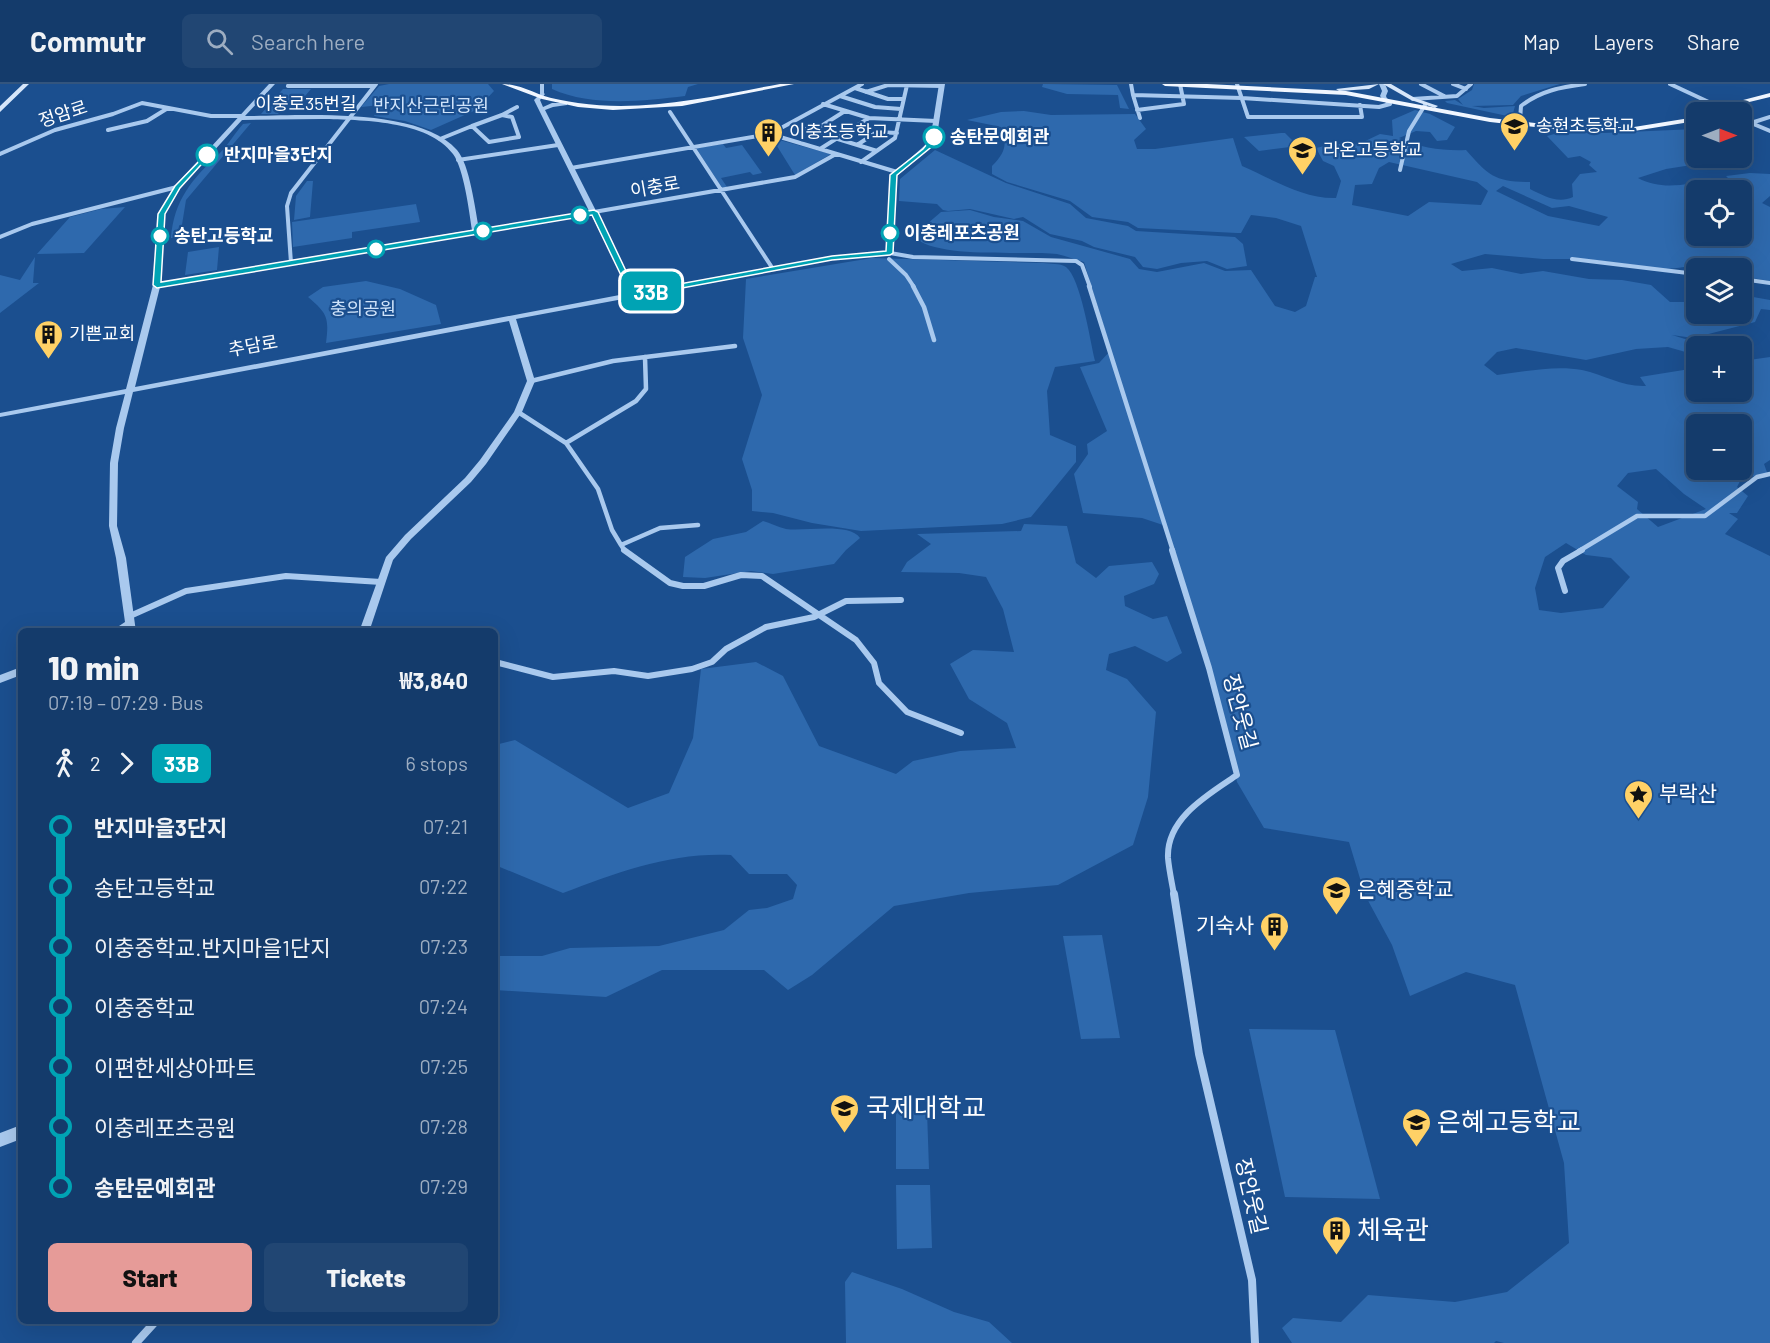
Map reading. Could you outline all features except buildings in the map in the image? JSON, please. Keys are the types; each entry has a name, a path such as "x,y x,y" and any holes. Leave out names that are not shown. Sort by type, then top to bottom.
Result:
{"main road":[{"path":"0,104 19,84"},
{"path":"0,110 26,84"},
{"path":"505,84 565,104 622,109 656,107 791,84"},
{"path":"519,84 541,96 593,104 649,104 772,84"},
{"path":"1165,84 1339,89 1369,87 1376,84"},
{"path":"1384,84 1413,99 1435,106 1520,120 1616,125 1653,122 1686,116"},
{"path":"1239,85 1385,98"},
{"path":"1339,89 1510,123 1581,129 1634,129 1686,121"},
{"path":"1749,102 1770,95"},
{"path":"1752,104 1770,100"},
{"path":"1424,106 1435,106"}],"street":[{"path":"272,84 177,187 161,214 157,285 130,388 114,463 113,526 122,558 131,623 186,591 286,576 381,582"},
{"path":"290,84 288,86 375,85"},
{"path":"542,84 541,96 537,100 544,109 558,145 634,294"},
{"name":"이충로","path":"571,168 770,134 862,84"},
{"path":"1131,84 1140,118"},
{"path":"1137,110 1184,104 1180,84"},
{"path":"1133,95 1387,105 1390,104 1385,98 1384,84"},
{"path":"1420,84 1446,97"},
{"path":"1453,84 1467,89"},
{"path":"1413,99 1457,96 1471,84"},
{"path":"1520,120 1521,106 1529,98 1554,88 1586,84"},
{"path":"1670,84 1707,102"},
{"path":"291,263 287,206 291,193 375,85"},
{"path":"861,162 895,138 907,85"},
{"path":"866,92 880,86 942,85 933,142 894,175 890,256 898,265 929,317 934,340"},
{"path":"1239,85 1248,117 1362,117 1360,105"},
{"path":"855,88 888,99 903,99"},
{"path":"839,96 875,107 901,109"},
{"name":"정암로","path":"0,154 55,130 114,114 142,103 211,116 242,117"},
{"path":"544,109 565,104"},
{"path":"823,104 869,118 936,121"},
{"path":"152,117 150,109 153,105"},
{"path":"1400,170 1409,131 1424,106"},
{"path":"440,139 517,107"},
{"path":"108,130 134,125 168,108"},
{"path":"815,130 845,111"},
{"name":"이충로","path":"670,112 773,269"},
{"path":"472,126 489,142 519,137 512,117 502,115"},
{"name":"이충로35번길","path":"242,117 388,121 440,139 450,147 458,160 476,232"},
{"path":"1770,117 1751,123 1770,130"},
{"path":"820,149 869,118"},
{"path":"788,123 877,151"},
{"path":"857,145 877,132 897,133"},
{"name":"이충로","path":"770,134 897,172"},
{"path":"504,141 506,153"},
{"path":"458,160 558,145"},
{"name":"이충로","path":"157,285 795,177 836,154"},
{"path":"0,237 32,224 177,187"},
{"path":"0,232 8,233"},
{"name":"추담로","path":"0,410 832,258 890,256"},
{"name":"장안웃길","path":"890,256 1076,261 1082,265 1097,308 1209,668 1237,775 1193,804 1180,820 1170,843 1168,856 1199,1054 1252,1280 1256,1343"},
{"path":"1572,259 1686,273"},
{"path":"1752,280 1770,283"},
{"path":"365,628 389,559 468,480 518,412 531,381 512,318"},
{"path":"531,381 613,361 735,346"},
{"path":"566,443 636,400 646,389 645,357"},
{"name":"추담로","path":"0,416 130,388"},
{"path":"518,412 566,443 598,489 612,530 625,551 670,583 704,586 741,575 762,576 856,640 874,663 879,684 907,712 961,734"},
{"path":"1565,591 1558,568 1563,561 1637,516 1705,516 1757,477 1770,474"},
{"path":"621,545 660,528 698,525"},
{"path":"498,663 530,669 553,677 614,671 648,676 692,669 712,662 726,649 766,627 814,617 846,601 900,600"},
{"path":"0,680 18,672"},
{"path":"0,1140 18,1133"},
{"path":"136,1343 154,1324"}],"green space":[{"name":"반지산근린공원","path":"389,84 488,84 494,91 476,110 431,130 405,121 374,116 380,105 361,107 379,86"},
{"path":"552,84 698,84 688,87 685,96 618,101 567,95 552,89"},
{"path":"1043,84 1117,85 1129,109 1120,108 1118,95 1067,94 1042,87"},
{"path":"1474,84 1560,84 1521,96 1513,105 1472,106 1484,108 1515,106 1512,117 1445,101 1455,100 1463,105 1458,99 1472,90"},
{"path":"283,89 311,89 294,109 282,109 278,114 261,114"},
{"path":"1415,110 1430,114 1455,127 1447,140 1437,141 1430,132 1416,131 1399,138 1432,148 1466,150 1487,172 1494,176 1508,181 1530,182 1530,189 1562,200 1573,197 1572,184 1580,174 1597,172 1589,165 1591,162 1580,156 1568,158 1547,136 1562,132 1604,133 1686,129 1686,166 1666,169 1638,178 1656,184 1686,185 1686,246 1752,246 1752,180 1730,180 1726,176 1750,173 1770,174 1770,196 1762,203 1770,207 1770,281 1752,278 1752,258 1686,258 1686,266 1666,269 1585,259 1543,259 1485,254 1451,264 1462,271 1492,268 1521,274 1543,271 1589,279 1622,280 1651,285 1670,302 1686,302 1686,324 1747,324 1701,336 1672,335 1686,339 1686,352 1668,347 1636,349 1586,360 1516,348 1497,352 1484,365 1497,375 1561,368 1590,372 1629,385 1646,386 1640,377 1686,370 1686,402 1752,402 1752,360 1770,357 1770,460 1764,464 1768,475 1752,476 1752,414 1686,414 1686,480 1740,480 1737,487 1748,496 1737,513 1729,513 1738,519 1725,534 1770,556 1770,1343 1504,1343 1496,1341 1494,1343 1292,1343 1282,1328 1293,1318 1341,1322 1368,1295 1455,1302 1507,1292 1569,1243 1564,1163 1515,985 1466,972 1410,996 1392,945 1365,895 1349,842 1264,828 1237,782 1209,669 1163,525 1142,518 1083,513 1074,474 1088,454 1087,444 1107,431 1080,367 1099,363 1111,350 1084,262 1057,254 960,251 940,248 924,243 913,236 941,212 970,210 994,217 1023,221 1051,237 1130,259 1139,269 1157,272 1204,263 1225,271 1251,270 1275,306 1295,312 1306,306 1315,277 1317,277 1301,226 1276,218 1251,215 1241,233 1237,233 1138,228 1128,222 1092,217 1070,201 1007,182 992,174 992,166 1000,157 1005,143 1001,127 967,120 1001,112 1024,111 1051,115 1135,114 1146,129 1134,140 1137,149 1155,149 1233,138 1242,166 1300,192 1336,198 1341,181 1334,166 1323,161 1316,148 1333,144 1359,144 1380,134 1393,136 1392,120","holes":["1389,162 1477,182 1488,191 1481,205 1429,202 1408,216 1352,205 1355,185 1372,184 1379,168","1503,186 1552,208 1569,206 1608,217 1599,226 1548,216 1496,191","1656,469 1684,494 1706,509 1658,527 1637,509 1638,502 1617,486 1628,473","1566,543 1586,555 1611,558 1630,577 1603,608 1561,613 1539,610 1535,588 1545,557"]},
{"path":"251,123 186,200 180,237 171,238 176,212 186,191 243,124"},
{"path":"1285,133 1298,146 1259,151 1244,137"},
{"path":"772,138 831,154 795,175"},
{"path":"723,144 726,148 742,145 762,173 753,175 750,172 721,178 727,187 722,188 696,148"},
{"path":"935,150 1006,183 1070,204 1086,218 1128,226 1136,231 1235,237 1243,244 1247,266 1227,269 1207,261 1181,263 1157,269 1143,267 1135,257 1050,234 1023,217 1014,219 970,209 948,211 943,210 937,204 899,201 900,179"},
{"path":"307,181 313,181 310,217 294,220 296,196"},
{"path":"416,204 420,222 352,232 352,238 293,247 292,222"},
{"path":"125,207 84,253 37,254 70,217 101,209"},
{"path":"219,247 217,270 185,275 188,252"},
{"path":"35,257 33,283 39,283 0,313 0,275 20,280"},
{"name":"이충레포츠공원","path":"872,258 1043,263 1061,265 1066,267 1071,274 1088,325 1095,361 1055,367 1047,391 1050,435 1076,446 1076,462 1031,517 1002,524 861,531 812,523 773,513 752,511 752,490 742,459 762,395 743,338 746,279"},
{"name":"충의공원","path":"366,281 400,289 436,305 441,324 326,343 326,317 308,297 323,287"},
{"path":"1752,297 1770,300 1770,310 1761,309 1755,322 1752,323"},
{"path":"763,521 794,530 846,530 860,538 834,564 773,574 751,571 705,578 683,577 685,557 713,539 746,532"},
{"path":"1024,524 1067,526 1076,563 1096,578 1109,566 1152,562 1159,574 1154,584 1124,596 1125,606 1153,619 1167,616 1182,653 1167,662 1135,646 1109,654 1106,670 1127,679 1156,712 1148,797 1133,845 1058,885 969,893 894,906 812,975 788,990 764,970 662,970 606,997 498,990 498,956 542,956 570,948 659,946 724,930 749,910 767,908 793,899 797,885 787,874 749,874 731,855 666,860 625,871 563,893 498,866 498,744 515,740 628,808 669,793 693,738 701,669 756,662 783,676 819,746 896,774 913,761 960,751 1016,748 1007,723 969,699 950,664 973,650 1014,652 1003,609 986,577 959,573 901,572 907,562 931,544 917,534 1021,531"},
{"path":"1102,935 1120,1038 1081,1039 1063,936"},
{"path":"1249,1029 1335,1030 1380,1199 1285,1197"},
{"path":"896,1111 927,1111 929,1169 896,1169"},
{"path":"896,1185 930,1185 932,1248 897,1249"},
{"path":"852,1272 902,1289 954,1312 989,1322 1012,1343 846,1343 845,1282"}],"bus line":[{"name":"33B","path":"207,155 177,187 166,202 161,214 157,285 594,212 634,294 832,258 875,252 890,253 894,175 925,150 933,142 934,137"}],"place":[{"name":"송탄문예회관","path":"934,137"},
{"name":"송현초등학교","path":"1515,152"},
{"name":"반지마을3단지","path":"207,155"},
{"name":"이충초등학교","path":"768,158"},
{"name":"라온고등학교","path":"1302,176"},
{"name":"이충레포츠공원","path":"890,233"},
{"name":"송탄고등학교","path":"160,236"},
{"name":"기쁜교회","path":"48,360"},
{"name":"부락산","path":"1638,820"},
{"name":"은혜중학교","path":"1336,916"},
{"name":"기숙사","path":"1275,952"},
{"name":"국제대학교","path":"845,1134"},
{"name":"은혜고등학교","path":"1416,1148"},
{"name":"체육관","path":"1336,1256"}]}
